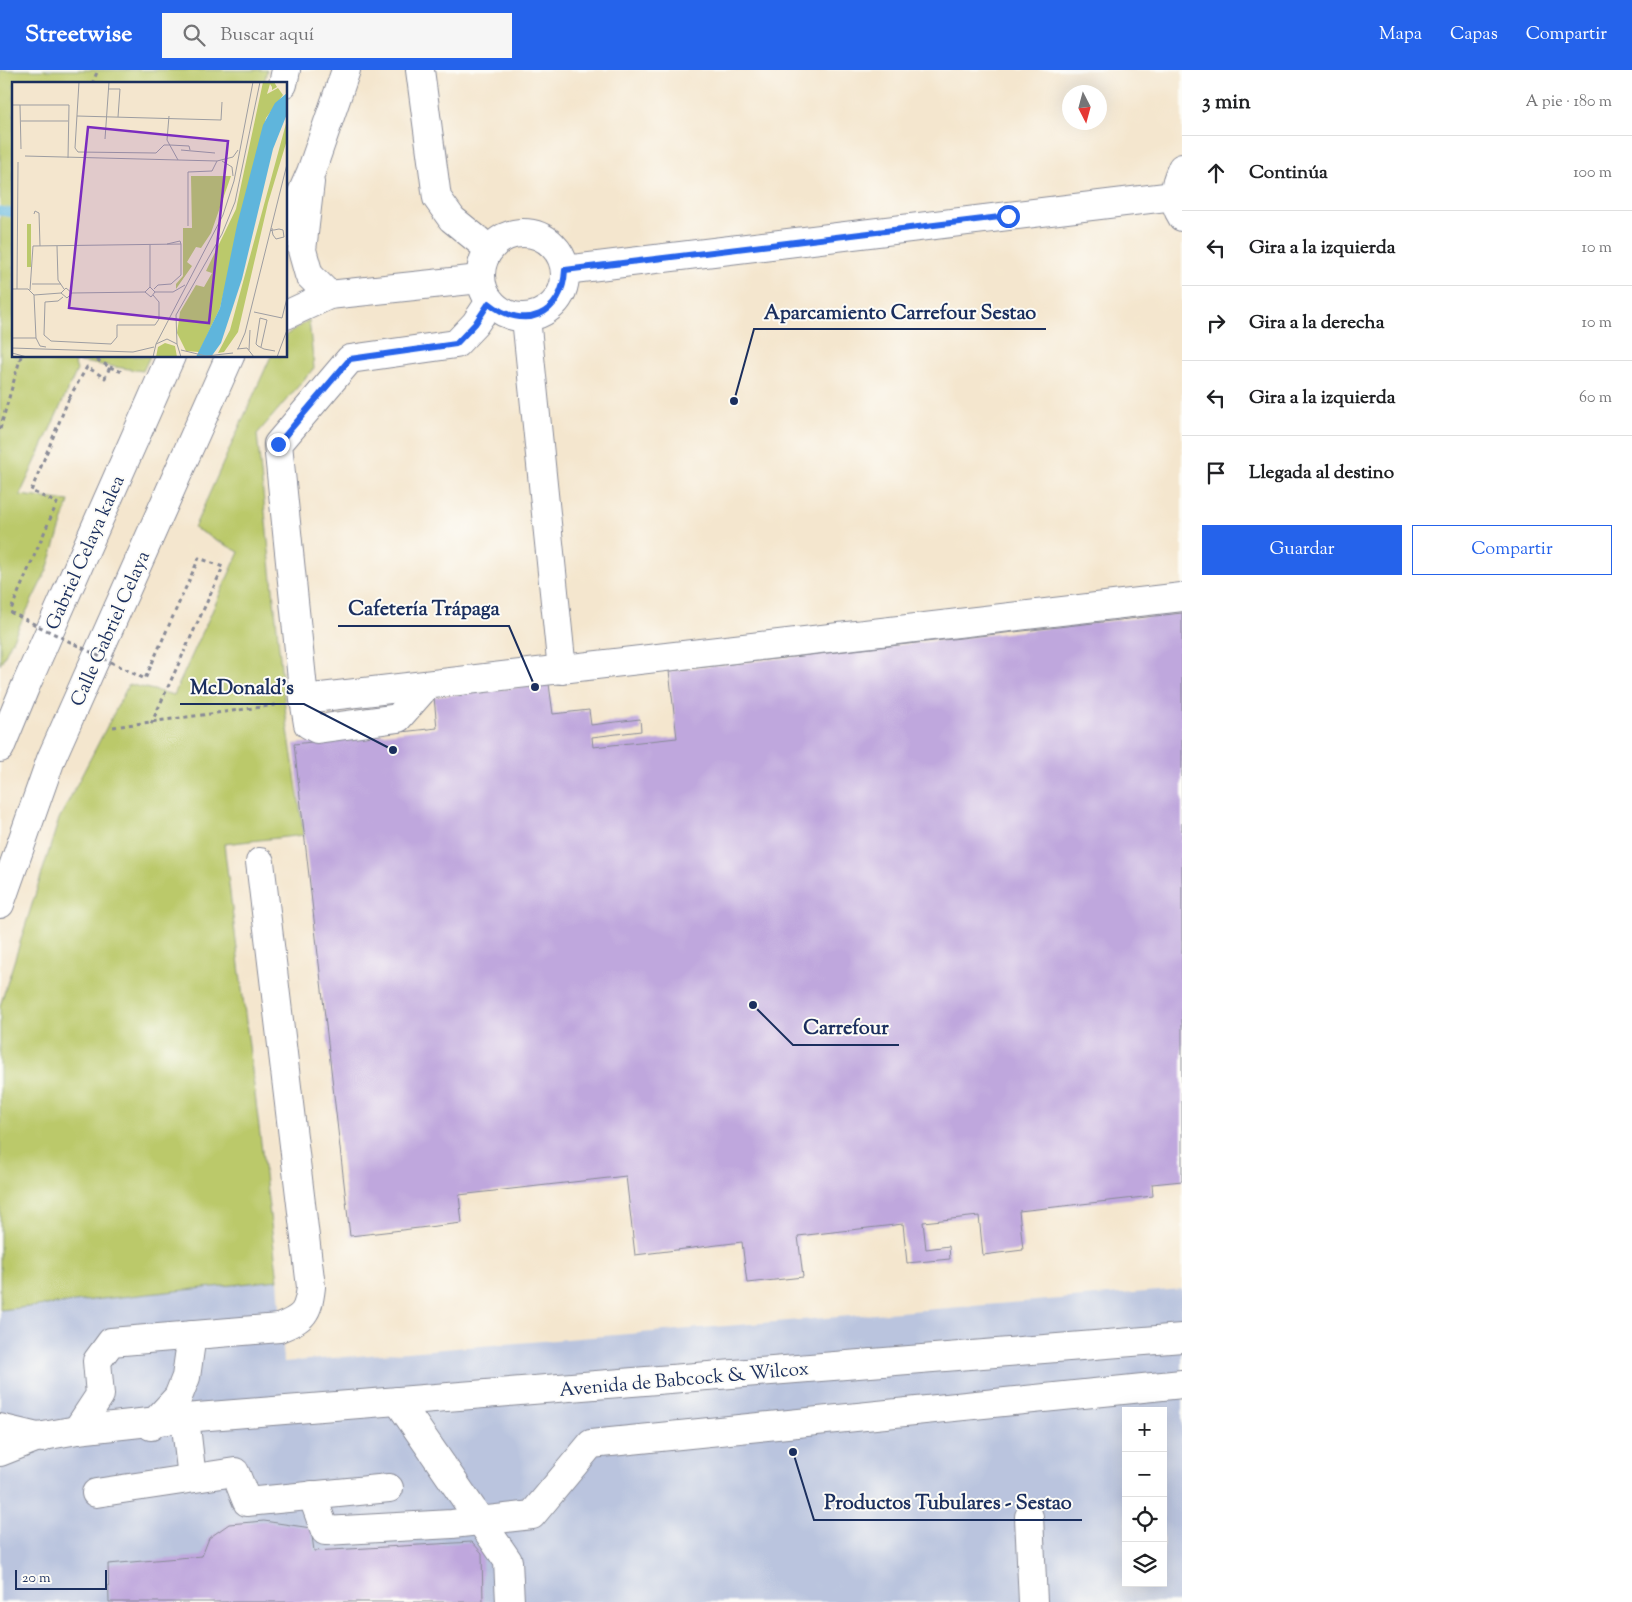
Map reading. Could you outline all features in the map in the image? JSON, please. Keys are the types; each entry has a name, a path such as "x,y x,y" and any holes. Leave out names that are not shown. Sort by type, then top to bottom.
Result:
{"street":[{"path":"288,224 311,172 346,70"},
{"path":"420,70 437,198 452,219 489,249"},
{"path":"565,270 1178,207 1175,181 1182,168"},
{"path":"311,172 302,250 309,275 329,295"},
{"path":"485,291 500,312 516,318 526,318 540,314 552,306 564,285 565,270 562,259 554,246 541,236 526,233 512,234 500,239 489,249 481,264 485,291 475,324 456,344 350,359 278,444 291,702 308,724 316,729 398,718 427,685 1182,597"},
{"path":"288,314 329,295 485,291"},
{"path":"526,318 562,670"},
{"name":"Gabriel Celaya kalea","path":"0,748 170,358"},
{"name":"Calle Gabriel Celaya","path":"0,904 51,759 229,358"},
{"path":"210,400 241,358"},
{"path":"77,1430 100,1395 97,1361 111,1342 279,1328 295,1322 308,1308 311,1287 260,862"},
{"path":"0,1428 38,1437 93,1443 143,1435 178,1397 186,1377 192,1335"},
{"name":"Avenida de Babcock & Wilcox","path":"38,1437 77,1430 185,1418 1182,1338"},
{"path":"312,1495 325,1531 482,1521 532,1515 591,1444 1182,1384"},
{"path":"398,1401 508,1561 510,1602"},
{"path":"185,1418 192,1478"},
{"path":"0,1452 38,1437"},
{"path":"96,1493 236,1472 247,1502 389,1488"},
{"path":"1029,1517 1033,1602"}],"path":[{"path":"93,82 98,70"},
{"path":"0,429 20,358"},
{"path":"94,358 122,372"},
{"path":"110,367 105,378 87,367 69,398 30,491 58,503 10,612 145,679 199,558 223,567 151,724"},
{"path":"113,727 151,724 291,702"}],"shaded area":[{"path":"75,804 224,844 278,1280 284,1362 1182,1289 1182,1602 0,1602 0,1006 59,819"}],"green space":[{"path":"0,70 267,70 264,82 12,82 12,358 149,358 143,371 74,361 77,370 20,495 69,501 47,570 0,665"},
{"path":"309,320 314,368 257,434 286,716 304,835 224,844 278,1280 0,1310 0,1006 59,819 129,684 174,695 239,552 194,528 270,358 288,358 288,334"}],"building":[{"path":"1182,613 1182,1181 1152,1184 1153,1196 1019,1211 1023,1250 983,1255 979,1216 923,1222 926,1249 949,1246 950,1259 907,1263 903,1224 798,1236 803,1277 747,1283 742,1242 635,1255 626,1176 459,1195 462,1223 350,1236 294,744 437,728 434,697 549,684 553,714 589,710 591,725 640,719 641,731 592,737 593,747 677,738 669,671"},
{"path":"264,1521 311,1528 314,1551 472,1542 482,1553 483,1602 109,1602 108,1564 202,1556 209,1538 229,1524"}],"waterway":[{"path":"0,211 12,213"}],"place":[{"name":"Aparcamiento Carrefour Sestao","path":"734,401"},
{"name":"Cafetería Trápaga","path":"535,687"},
{"name":"McDonald's","path":"393,750"},
{"name":"Carrefour","path":"753,1005"},
{"name":"Productos Tubulares - Sestao","path":"793,1452"}],"route":[{"path":"278,444 350,359 456,344 475,324 489,303 500,312 516,318 526,318 540,314 552,306 558,299 564,285 565,270 1008,216"}]}
